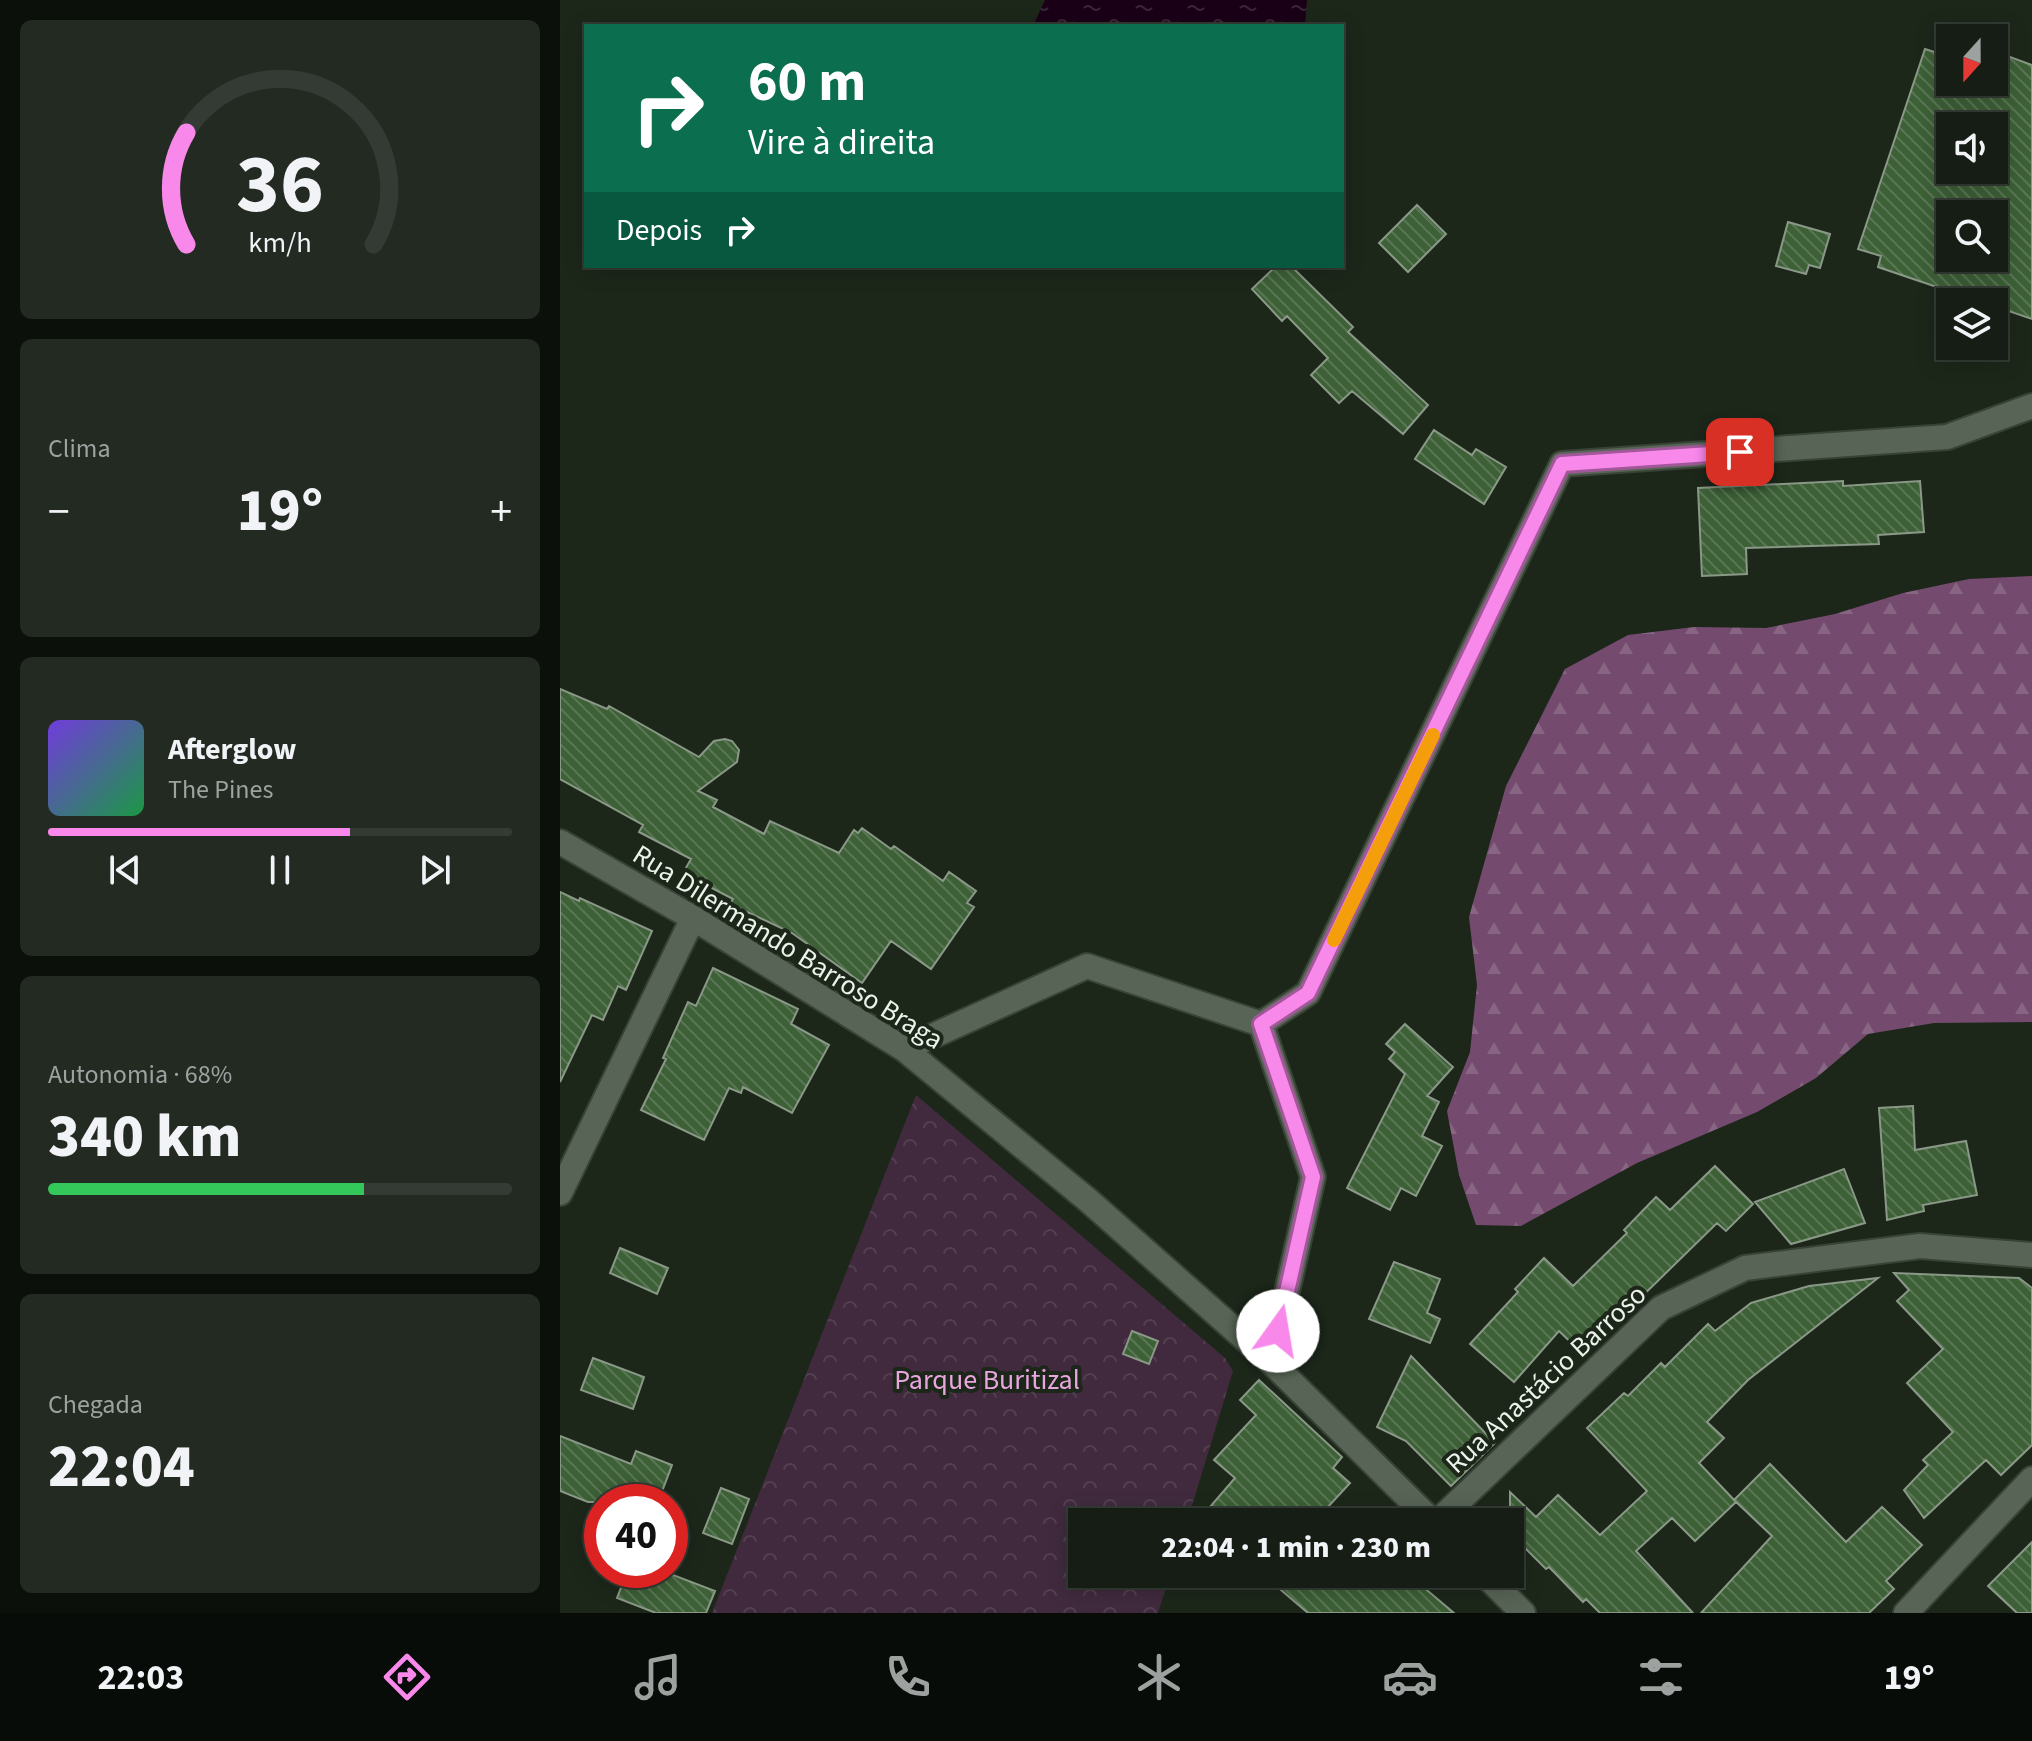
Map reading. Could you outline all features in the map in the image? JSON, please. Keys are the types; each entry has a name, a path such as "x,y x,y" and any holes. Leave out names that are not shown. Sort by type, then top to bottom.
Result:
{"street":[{"path":"1261,1024 1308,993 1562,464 1947,437 2032,406"},
{"name":"Rua Dilermando Barroso Braga","path":"560,842 693,918 904,1049 1089,1201 1271,1362 1421,1508"},
{"path":"560,1193 693,918"},
{"path":"904,1049 1087,966 1261,1024"},
{"path":"1261,1024 1313,1177 1271,1362"},
{"name":"Rua Anastácio Barroso","path":"1450,1508 1661,1308 1745,1268 1920,1246 2032,1255"},
{"path":"1906,1613 2032,1479"},
{"path":"1498,1588 1523,1613"}],"green space":[{"path":"2032,576 2032,1022 1934,1023 1868,1034 1816,1078 1757,1112 1637,1163 1521,1226 1476,1225 1459,1175 1447,1111 1470,1052 1477,985 1469,917 1506,786 1565,669 1628,635 1694,627 1766,628 1835,614 1903,593 1969,579"},
{"name":"Parque Buritizal","path":"916,1095 1225,1358 1233,1371 1191,1508 1068,1508 1068,1588 1166,1588 1158,1613 712,1613"}],"water":[{"path":"1045,0 1307,0 1305,24 1034,24"}],"building":[{"path":"1925,49 1936,53 1936,96 2008,96 2008,56 2032,65 2032,319 2008,311 2008,288 1940,288 1878,267 1881,256 1858,249"},
{"path":"1417,205 1446,234 1408,272 1379,243"},
{"path":"1788,222 1830,234 1820,268 1809,265 1806,274 1776,266"},
{"path":"1274,268 1293,268 1353,327 1348,332 1428,405 1403,434 1352,391 1339,403 1311,375 1328,358 1287,316 1282,321 1252,289"},
{"path":"1434,430 1472,455 1476,449 1506,467 1484,504 1415,459"},
{"path":"1843,481 1843,486 1920,481 1924,532 1878,535 1879,544 1746,548 1747,574 1702,576 1698,488"},
{"path":"560,689 607,709 609,706 699,757 714,741 732,741 739,750 737,762 698,791 717,800 713,807 764,834 770,821 839,853 854,830 858,833 862,828 891,849 894,846 943,881 949,872 976,891 967,903 974,907 931,969 891,941 862,983 792,933 730,904 733,899 683,873 691,859 639,832 643,825 560,779"},
{"path":"560,892 652,931 626,990 618,986 603,1020 592,1015 560,1082"},
{"path":"713,968 798,1009 791,1024 829,1045 792,1113 743,1087 741,1093 729,1088 704,1140 641,1110 666,1059 663,1058 688,1002 696,1006"},
{"path":"1405,1024 1453,1067 1427,1096 1439,1102 1422,1136 1442,1146 1416,1196 1401,1188 1390,1210 1347,1188 1405,1074 1389,1059 1395,1052 1386,1044"},
{"path":"1913,1106 1915,1150 1966,1141 1977,1195 1923,1205 1924,1211 1887,1220 1879,1108"},
{"path":"1715,1166 1753,1204 1726,1231 1717,1223 1583,1354 1559,1331 1514,1382 1470,1344 1518,1292 1515,1289 1544,1258 1573,1286 1627,1233 1624,1230 1656,1197 1670,1210"},
{"path":"1844,1169 1865,1223 1791,1244 1755,1202"},
{"path":"620,1248 668,1268 657,1294 610,1273"},
{"path":"1394,1262 1440,1279 1427,1313 1440,1319 1430,1343 1369,1319"},
{"path":"1894,1273 2019,1278 2032,1288 2032,1445 2001,1475 1986,1460 1924,1518 1904,1490 1928,1465 1923,1460 1953,1432 1907,1383 1943,1349 1897,1301 1909,1290"},
{"path":"1878,1278 1748,1380 1707,1422 1724,1438 1699,1463 1736,1502 1695,1541 1672,1518 1636,1551 1693,1613 1600,1613 1586,1599 1583,1602 1549,1567 1546,1569 1524,1547 1524,1508 1510,1508 1510,1492 1536,1517 1558,1495 1600,1535 1647,1491 1587,1428 1624,1393 1628,1396 1661,1363 1665,1367 1708,1324 1715,1331 1751,1303 1809,1286"},
{"path":"1132,1331 1158,1341 1149,1364 1123,1354"},
{"path":"1411,1356 1495,1443 1451,1486 1406,1441 1377,1427"},
{"path":"593,1358 644,1377 633,1409 581,1390"},
{"path":"1259,1380 1342,1457 1333,1468 1350,1483 1327,1508 1209,1508 1235,1478 1214,1460 1256,1415 1240,1400"},
{"path":"560,1436 631,1464 636,1451 672,1465 665,1484 584,1484 584,1500 560,1491"},
{"path":"1770,1464 1846,1542 1882,1507 1922,1545 1886,1581 1894,1589 1869,1613 1701,1613 1772,1536 1734,1500"},
{"path":"721,1488 749,1499 732,1544 703,1533"},
{"path":"2032,1542 2032,1613 2017,1613 1988,1586"},
{"path":"688,1581 715,1591 706,1613 656,1613 617,1598 621,1588 688,1588"},
{"path":"1279,1588 1424,1588 1454,1613 1308,1613"}],"slow traffic":[{"path":"1334,940 1433,735"}],"route":[{"path":"1278,1331 1313,1177 1261,1024 1308,993 1562,464 1740,452"}]}
